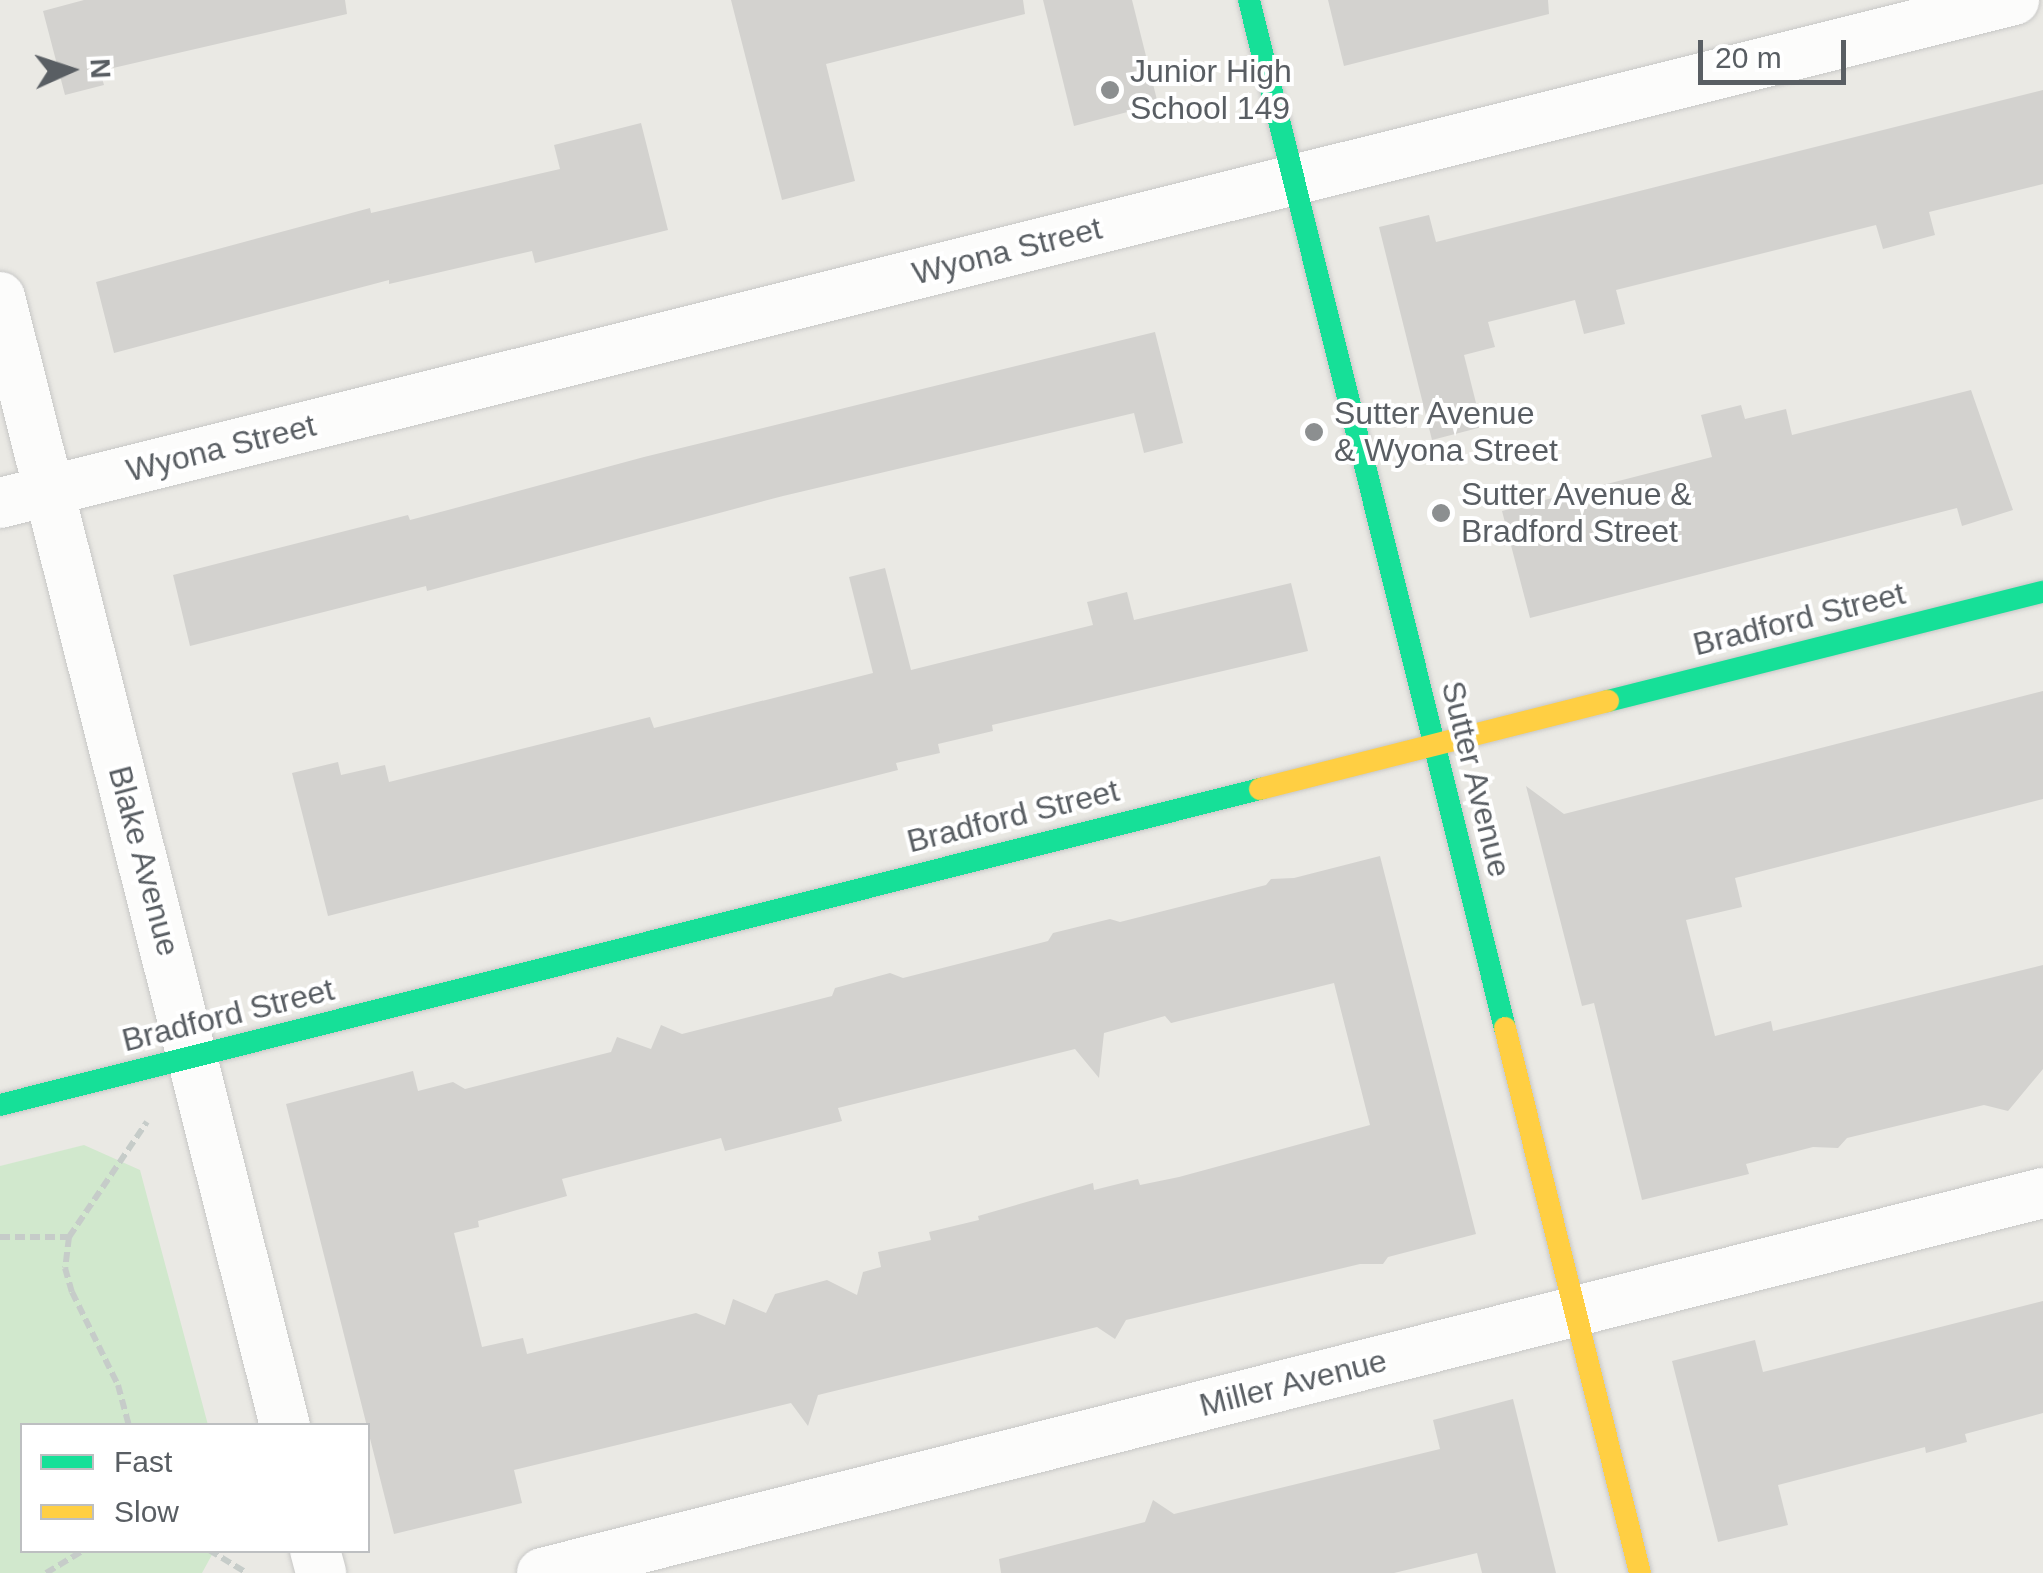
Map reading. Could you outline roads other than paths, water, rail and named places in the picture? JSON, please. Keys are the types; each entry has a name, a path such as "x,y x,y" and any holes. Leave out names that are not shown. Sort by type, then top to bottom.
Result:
{"street":[{"name":"Sutter Avenue","path":"1249,0 1640,1573"},
{"name":"Wyona Street","path":"0,503 2014,0"},
{"name":"Blake Avenue","path":"0,297 196,1058 284,1423"},
{"name":"Bradford Street","path":"0,1105 2043,592"},
{"name":"Miller Avenue","path":"542,1573 2043,1193"}],"place":[{"name":"Junior High School 149","path":"1110,90"},
{"name":"Sutter Avenue & Wyona Street","path":"1314,432"},
{"name":"Sutter Avenue & Bradford Street","path":"1441,513"}]}
